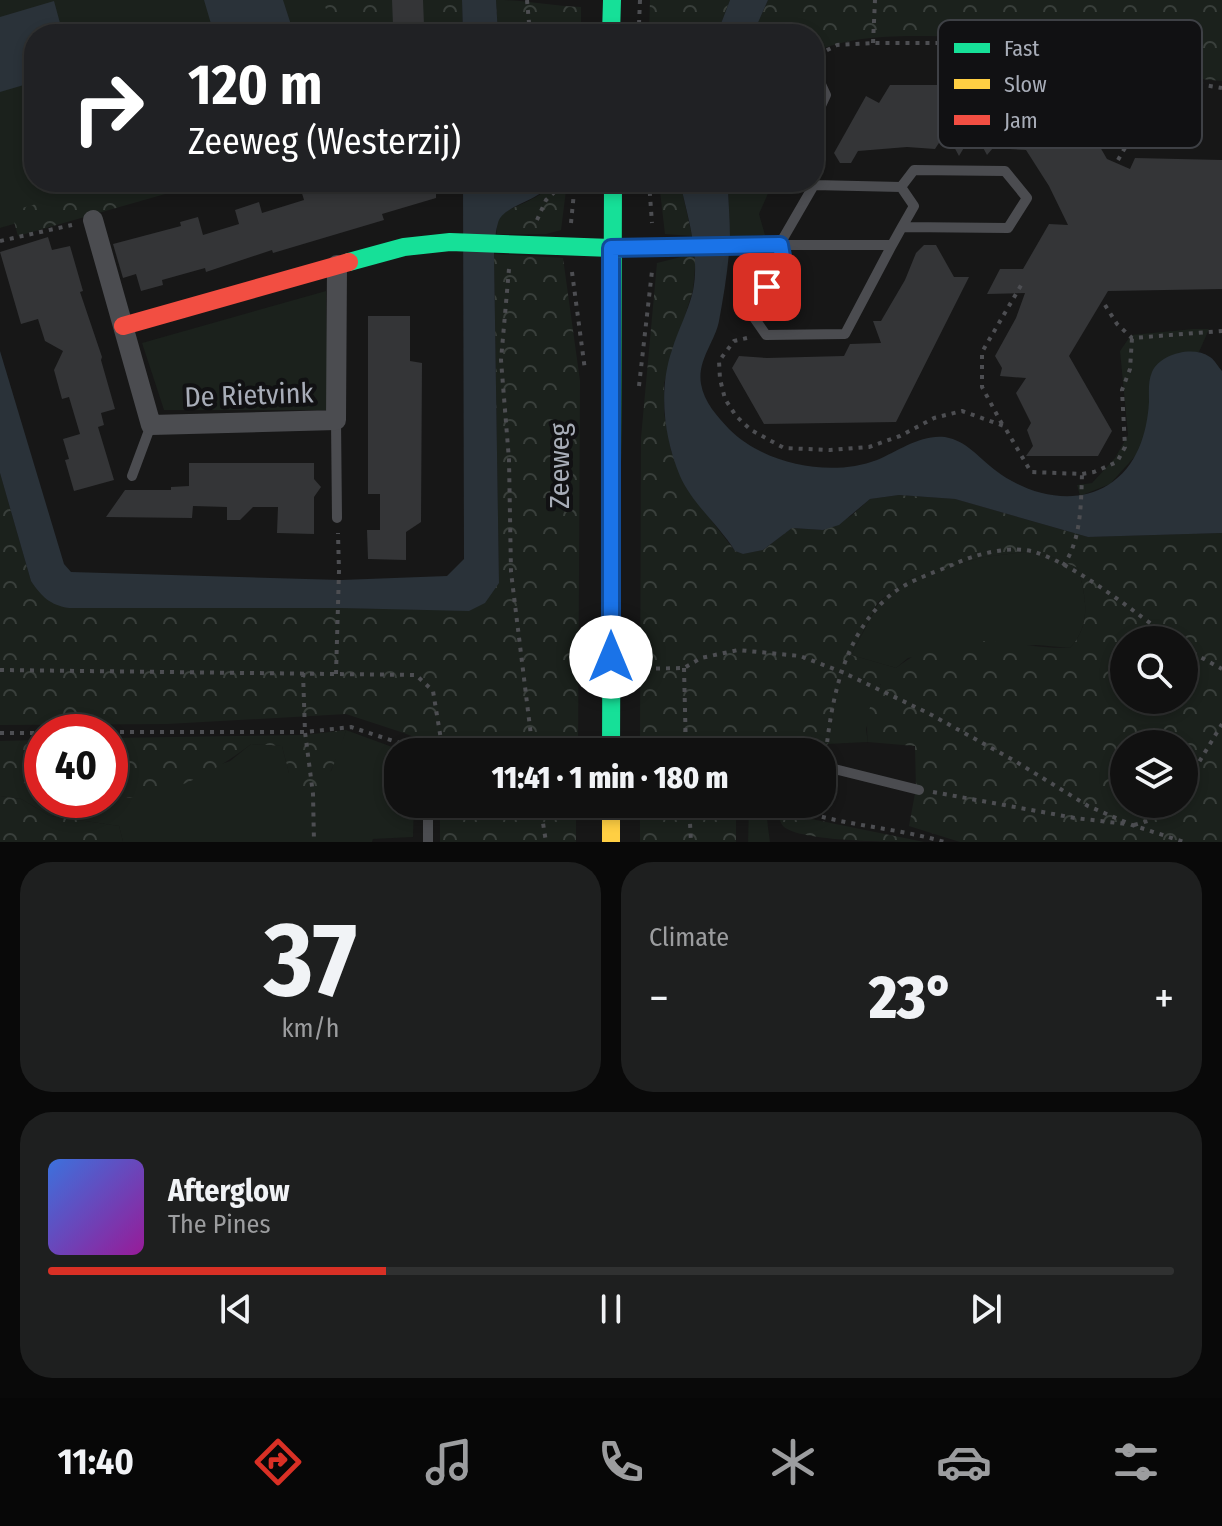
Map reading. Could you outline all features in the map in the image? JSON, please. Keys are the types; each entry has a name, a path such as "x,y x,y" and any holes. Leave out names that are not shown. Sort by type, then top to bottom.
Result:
{"street":[{"path":"611,24 612,0"},
{"name":"Zeeweg","path":"611,738 613,192"},
{"name":"De Rietvink","path":"93,220 151,425 336,420 337,265"},
{"path":"123,326 404,247 460,243 611,248 780,245"},
{"path":"611,818 611,842"}],"lane":[{"path":"901,187 914,170 1005,171 1027,198 1008,228 902,227"},
{"path":"824,183 901,187"},
{"path":"809,192 780,245 783,262 750,312 766,335 845,334 914,206 901,187"},
{"path":"780,245 892,245"},
{"path":"336,420 337,518"},
{"name":"De Rietvink","path":"132,476 151,425"},
{"path":"836,769 919,790"},
{"path":"428,818 428,842"}],"path":[{"path":"527,0 529,24"},
{"path":"639,24 640,0"},
{"path":"873,43 875,0"},
{"path":"824,51 837,45 938,43"},
{"path":"1202,85 1222,88"},
{"path":"1118,160 1125,148"},
{"path":"531,738 511,572 509,460 501,360 510,264 526,245 546,200 554,192"},
{"path":"574,192 569,247 585,371"},
{"path":"639,394 654,246 650,192"},
{"path":"0,241 93,220"},
{"path":"1023,282 982,352 982,387 1031,472 1082,474 1110,467 1117,462 1125,447 1122,390 1130,369 1132,338"},
{"path":"1105,305 1117,324 1132,338 1222,331"},
{"path":"766,335 734,341 719,361 720,379 725,399 736,416 751,430 784,448 830,450 869,447 900,436 934,418 962,411 1004,426"},
{"path":"1063,566 1072,553 1076,536 1082,474"},
{"path":"336,674 337,518"},
{"path":"828,738 842,672 857,635 888,597 961,561 1015,549 1035,553 1074,571 1153,626"},
{"path":"636,669 684,668 701,658 738,650 800,656 842,672 928,713 1088,806 1184,842"},
{"path":"1198,656 1222,669"},
{"path":"684,668 686,738"},
{"path":"0,670 416,675 433,691 441,738"},
{"path":"303,673 314,842"},
{"path":"1198,764 1222,724"},
{"path":"128,732 305,732 351,727 384,738"},
{"path":"0,733 24,733"},
{"path":"919,790 1132,825 1154,818"},
{"path":"542,818 546,842"},
{"path":"690,818 691,842"},
{"path":"830,818 917,833 944,842"}],"green space":[{"path":"0,0 331,0 338,24 24,24 24,192 125,192 0,228"},
{"path":"323,0 462,0 463,24 331,24"},
{"path":"496,0 581,7 581,24 497,24"},
{"path":"650,0 730,0 721,24 649,24"},
{"path":"768,0 1222,0 1222,81 1202,78 1202,20 938,20 938,36 867,38 824,49 824,24 757,24"},
{"path":"80,192 172,192 18,236 11,211"},
{"path":"542,192 566,192 561,230 546,234 497,234 497,222 502,215"},
{"path":"660,192 682,192 692,236 665,234"},
{"path":"728,192 769,192 759,214 765,235 730,237"},
{"path":"494,254 563,258 580,381 578,738 416,738 346,714 128,724 128,714 24,714 24,725 0,725 0,473 31,581 69,608 469,610 499,583"},
{"path":"696,256 693,290 664,383 664,413 671,451 711,520 735,551 743,554 763,550 792,528 823,530 851,516 870,499 899,495 955,499 1088,537 1222,533 1222,842 960,842 909,826 916,788 915,746 868,742 869,712 881,684 844,674 836,695 829,738 640,738 641,438 657,263","holes":["1024,552 1048,555 1078,568 1083,589 1085,610 1082,630 1070,648 960,642 918,654 896,668 851,655 878,602 911,578 984,557"]},
{"path":"326,291 328,410 164,410 142,343"},
{"path":"1209,329 1199,352 1178,353 1149,407 1146,434 1138,453 1110,484 1080,496 1077,485 1092,483 1115,458 1128,435 1120,351 1131,335"},
{"path":"1024,552 1048,555 1078,568 1085,600 1084,620 1082,630 1070,648 1036,645 908,658 896,668 851,655 879,602 911,578 984,557"},
{"path":"844,674 881,683 866,729 868,742 836,744 836,738 829,738 836,695"},
{"path":"346,730 384,744 384,818 414,818 413,837 373,839 372,842 123,842 119,826 64,818 128,818 128,795 230,761 251,744 282,746 289,773 331,771"},
{"path":"346,730 330,773 313,794 299,792 289,773 282,746 251,744 219,766 185,783 128,798 128,738 305,735"},
{"path":"24,740 24,783 0,782 0,741"},
{"path":"2,780 24,782 24,801 0,796"},
{"path":"0,796 24,801 24,818 64,818 119,826 123,842 0,842"},
{"path":"440,818 576,818 576,842 440,842"},
{"path":"640,818 736,818 736,842 640,842"},
{"path":"749,818 767,818 770,842 748,842"},
{"path":"810,818 924,842 849,840 808,835 783,826 780,819"}],"shaded area":[{"path":"204,0 283,0 291,24 211,24"},
{"path":"462,0 496,0 497,24 463,24"},
{"path":"730,0 768,0 757,24 721,24"},
{"path":"54,1 60,24 24,24 24,85 0,92 0,17"},
{"path":"463,192 542,192 506,212 496,230 499,583 485,603 469,611 69,608 57,605 43,596 31,581 0,473 0,351 64,564 71,572 341,580 447,576 464,559"},
{"path":"682,192 728,192 730,237 726,279 719,321 700,375 701,384 705,397 729,429 760,451 798,464 839,468 877,460 927,438 945,437 966,446 1021,486 1050,495 1094,492 1118,478 1139,449 1146,426 1150,379 1156,366 1178,353 1203,353 1222,371 1222,533 1088,537 955,499 899,495 870,499 839,525 823,530 792,528 763,550 743,554 735,551 685,486 674,461 667,430 665,381 674,343 693,291 695,264"}],"building":[{"path":"392,0 423,0 424,24 393,24"},
{"path":"890,85 938,85 938,144 935,149 907,147 858,151 851,163 840,163 834,153 866,96 879,103"},
{"path":"993,148 1101,148 1107,159 1130,169 1135,158 1222,160 1222,289 1108,291 1069,356 1112,431 1098,456 1026,456 1033,446 1027,430 1031,423 1016,393 1026,378 1000,376 1002,368 995,356 1016,318 1025,293 987,294 1000,269 1023,269 1049,224 1068,225 1049,186 1026,150"},
{"path":"302,192 436,192 436,198 382,214 384,220 273,253 272,250 206,272 205,268 162,280 163,285 141,291 136,274 123,278 113,244 181,226 180,222 198,217 203,235 239,224 235,210 259,202 262,213 304,200"},
{"path":"48,237 52,250 70,246 83,291 80,292 102,357 115,409 101,413 104,425 98,427 114,480 74,491 63,439 80,434 69,397 62,399 54,370 63,351 45,341 38,319 21,324 0,252"},
{"path":"924,245 936,245 954,277 969,277 896,422 764,424 732,368 739,356 844,356 850,344 881,343 873,321 881,321 905,280 916,253"},
{"path":"368,316 410,316 410,361 422,363 421,522 406,532 406,560 368,559 367,530 380,530 380,494 368,494"},
{"path":"189,463 314,463 314,479 321,487 314,497 314,534 277,533 278,507 253,507 240,520 227,520 227,507 193,506 192,518 106,517 125,490 171,490 171,487 189,486"}],"traffic: fast":[{"path":"611,24 612,0"},
{"path":"611,738 613,192"},
{"path":"349,262 404,247 450,242 611,248 780,245"}],"traffic: slow":[{"path":"611,818 611,842"}],"traffic: jam":[{"path":"123,326 349,262"}],"route":[{"path":"611,657 611,248 780,245 783,262 767,287"}]}
